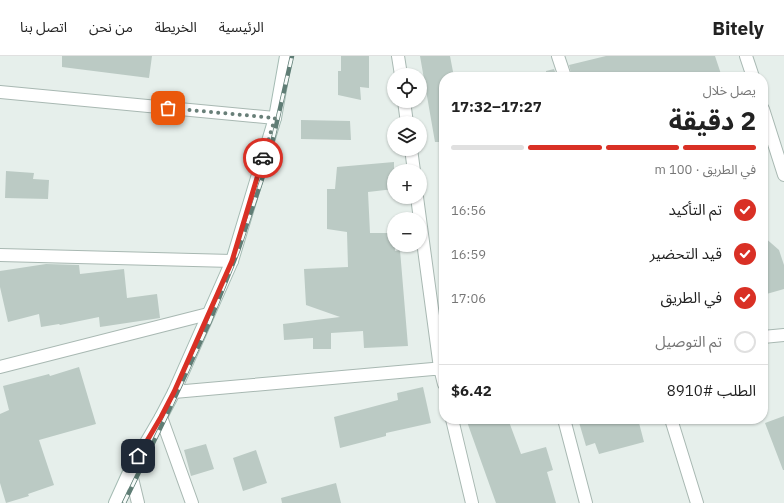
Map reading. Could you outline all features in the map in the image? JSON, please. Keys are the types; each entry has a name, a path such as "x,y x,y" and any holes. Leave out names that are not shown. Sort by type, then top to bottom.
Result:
{"street":[{"path":"115,503 130,470 174,392 232,261 275,118 286,56"},
{"path":"398,56 400,68"},
{"path":"558,56 563,72"},
{"path":"746,56 751,72"},
{"path":"0,92 275,118"},
{"path":"768,125 784,175"},
{"path":"418,204 439,347"},
{"path":"0,256 232,261"},
{"path":"0,367 208,314"},
{"path":"768,337 784,335"},
{"path":"174,392 439,368"},
{"path":"161,417 192,503"},
{"path":"453,424 472,503"},
{"path":"565,424 586,503"},
{"path":"673,424 697,503"},
{"path":"130,470 138,503"}],"building":[{"path":"62,56 152,56 149,78 62,67"},
{"path":"341,56 369,56 369,88 360,87 361,100 338,95 338,71 341,71"},
{"path":"420,56 450,56 453,72 439,72 439,142 435,142 427,96 427,68 422,68"},
{"path":"606,56 715,56 720,72 571,72 569,65"},
{"path":"554,69 555,72 546,72"},
{"path":"301,120 350,121 351,140 301,139"},
{"path":"394,162 394,164 387,164 387,190 368,192 370,233 387,233 387,252 400,252 408,346 364,348 363,331 331,333 331,349 313,349 313,338 284,340 283,324 340,317 306,305 304,269 348,267 347,232 327,229 327,189 335,189 337,167"},
{"path":"6,171 34,173 33,179 49,180 48,199 5,198"},
{"path":"768,240 779,250 784,265 784,289 768,294"},
{"path":"46,264 79,265 80,274 124,269 127,298 157,294 160,318 100,327 99,317 60,325 41,327 39,314 8,322 0,287 0,271"},
{"path":"79,367 96,424 39,440 54,485 28,494 29,496 6,503 0,483 0,414 9,410 3,386 49,374 50,376"},
{"path":"423,387 431,423 386,433 386,436 340,448 334,417 398,400 397,393"},
{"path":"784,416 784,470 765,424 768,424 768,422"},
{"path":"468,424 510,424 521,454 546,447 553,470 547,472 556,503 496,503"},
{"path":"579,424 639,424 644,442 599,454 595,443 586,446"},
{"path":"206,444 214,469 191,476 184,450"},
{"path":"256,450 267,483 243,491 233,458"},
{"path":"336,483 341,503 282,503 281,498"}],"railway":[{"path":"124,503 210,321 238,251 268,161 292,56"}],"way so far":[{"path":"168,108 275,118 263,158"}],"route":[{"path":"138,456 174,392 232,261 263,158"}]}
